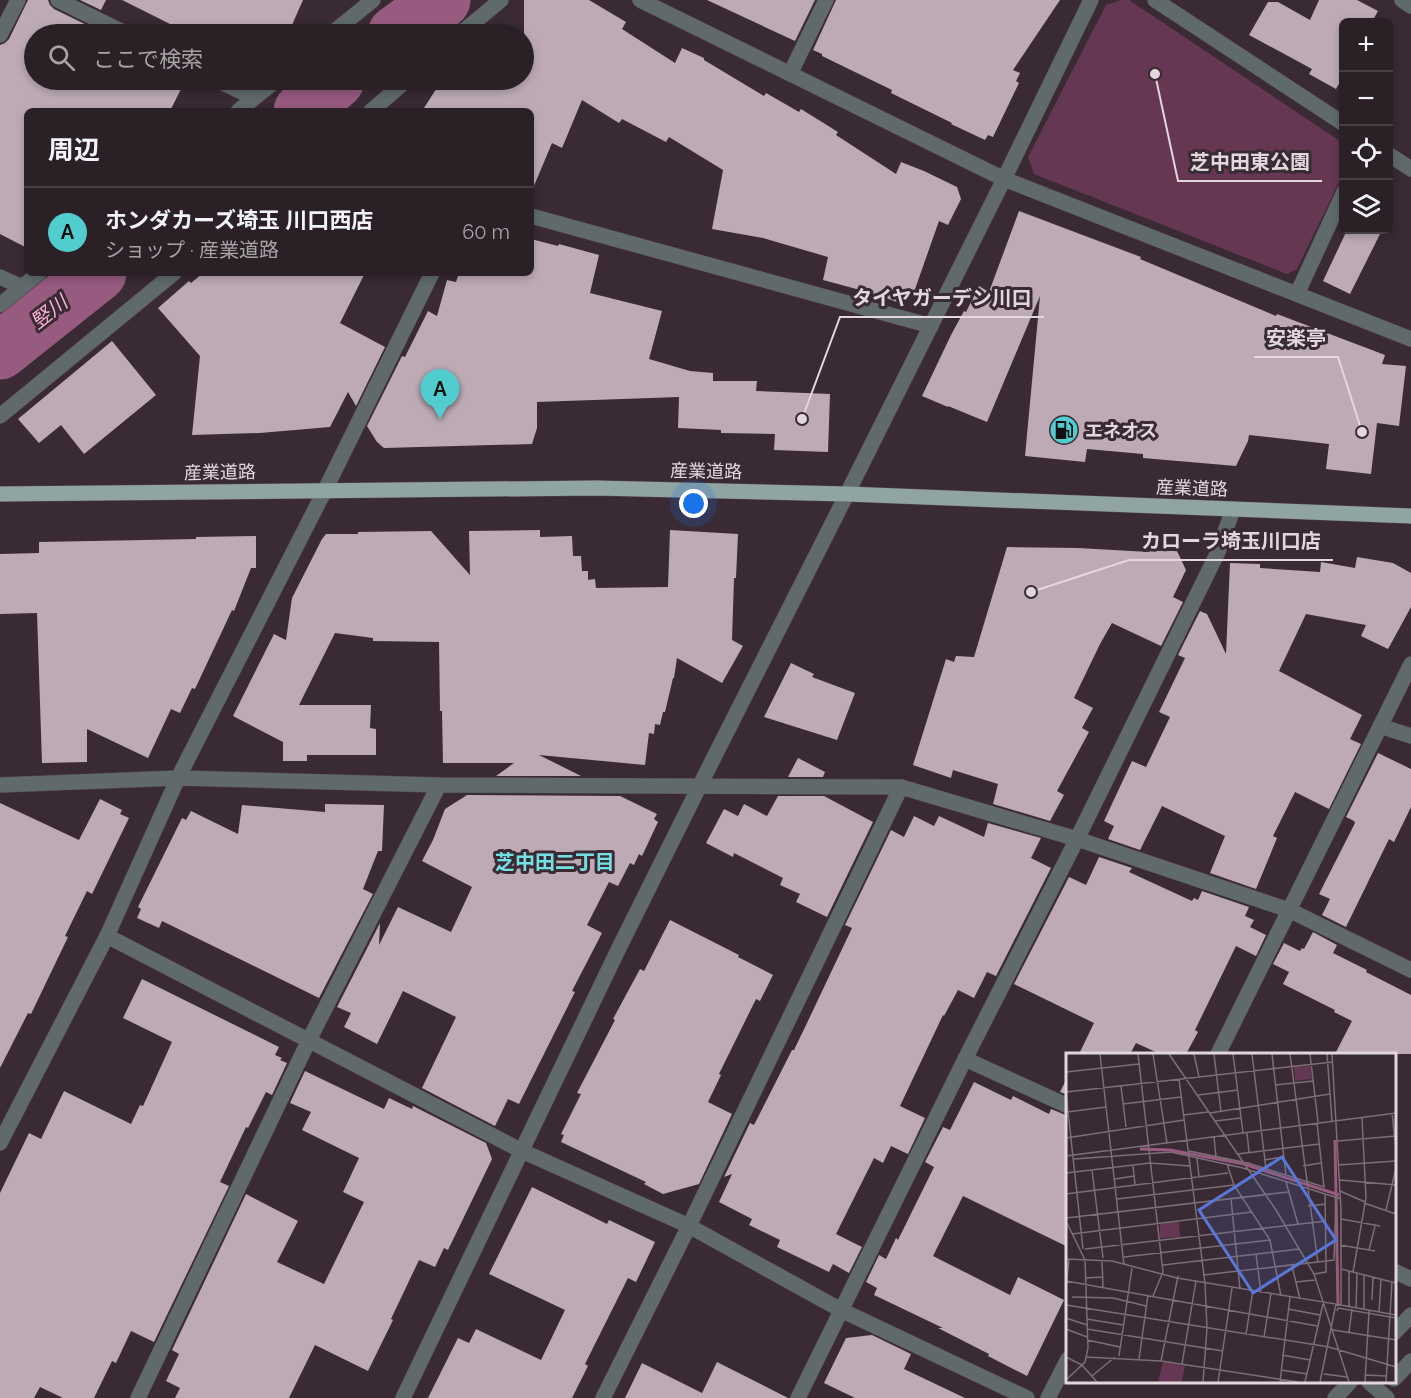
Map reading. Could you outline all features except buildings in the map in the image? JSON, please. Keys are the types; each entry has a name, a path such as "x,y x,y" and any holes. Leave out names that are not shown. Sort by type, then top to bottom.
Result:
{"main road":[{"name":"産業道路","path":"0,494 596,488 848,494 1411,516"}],"street":[{"path":"0,35 18,0"},
{"path":"58,0 107,24"},
{"path":"343,24 373,0"},
{"path":"472,24 501,0"},
{"path":"640,0 1004,179 1411,339"},
{"path":"790,74 826,0"},
{"path":"403,1398 617,952 848,494 1091,0"},
{"path":"1155,0 1339,121"},
{"path":"1402,0 1411,6"},
{"path":"238,90 254,98"},
{"path":"242,108 264,90"},
{"path":"374,108 395,90"},
{"path":"1393,157 1411,169"},
{"path":"1297,294 1339,203"},
{"path":"534,217 931,326"},
{"path":"0,305 35,276"},
{"path":"0,416 170,276"},
{"path":"0,1143 107,936 178,778 325,490 431,276"},
{"path":"0,277 22,287"},
{"path":"798,1398 1218,552 1233,509"},
{"path":"1218,1053 1411,664"},
{"path":"1380,726 1411,736"},
{"path":"0,784 178,778 439,785 901,787 1077,839 1289,910 1411,970"},
{"path":"138,1398 309,1040 439,785"},
{"path":"603,1398 689,1226 901,787"},
{"path":"107,936 522,1151 689,1226 842,1310 1027,1398"},
{"path":"965,1059 1066,1105"},
{"path":"1396,1272 1411,1280"},
{"path":"1396,1332 1411,1315"},
{"path":"1396,1377 1411,1361"},
{"path":"1048,1398 1066,1363"},
{"path":"1335,1398 1349,1383"},
{"path":"1370,1383 1382,1396 1391,1383"}],"shaded area":[{"path":"1129,0 1339,140 1339,182 1297,269 1287,274 1034,174 1028,157 1106,5"}],"waterway":[{"name":"竪川","path":"410,24 442,0"},
{"name":"竪川","path":"305,108 325,90"},
{"name":"竪川","path":"0,351 94,276"}],"place":[{"name":"芝中田東公園","path":"1155,74"},
{"name":"ホンダカーズ埼玉 川口西店","path":"440,419"},
{"name":"タイヤガーデン川口","path":"802,419"},
{"name":"エネオス","path":"1064,430"},
{"name":"安楽亭","path":"1362,432"},
{"name":"カローラ埼玉川口店","path":"1031,592"}],"district":[{"name":"芝中田二丁目","path":"555,862"}]}
